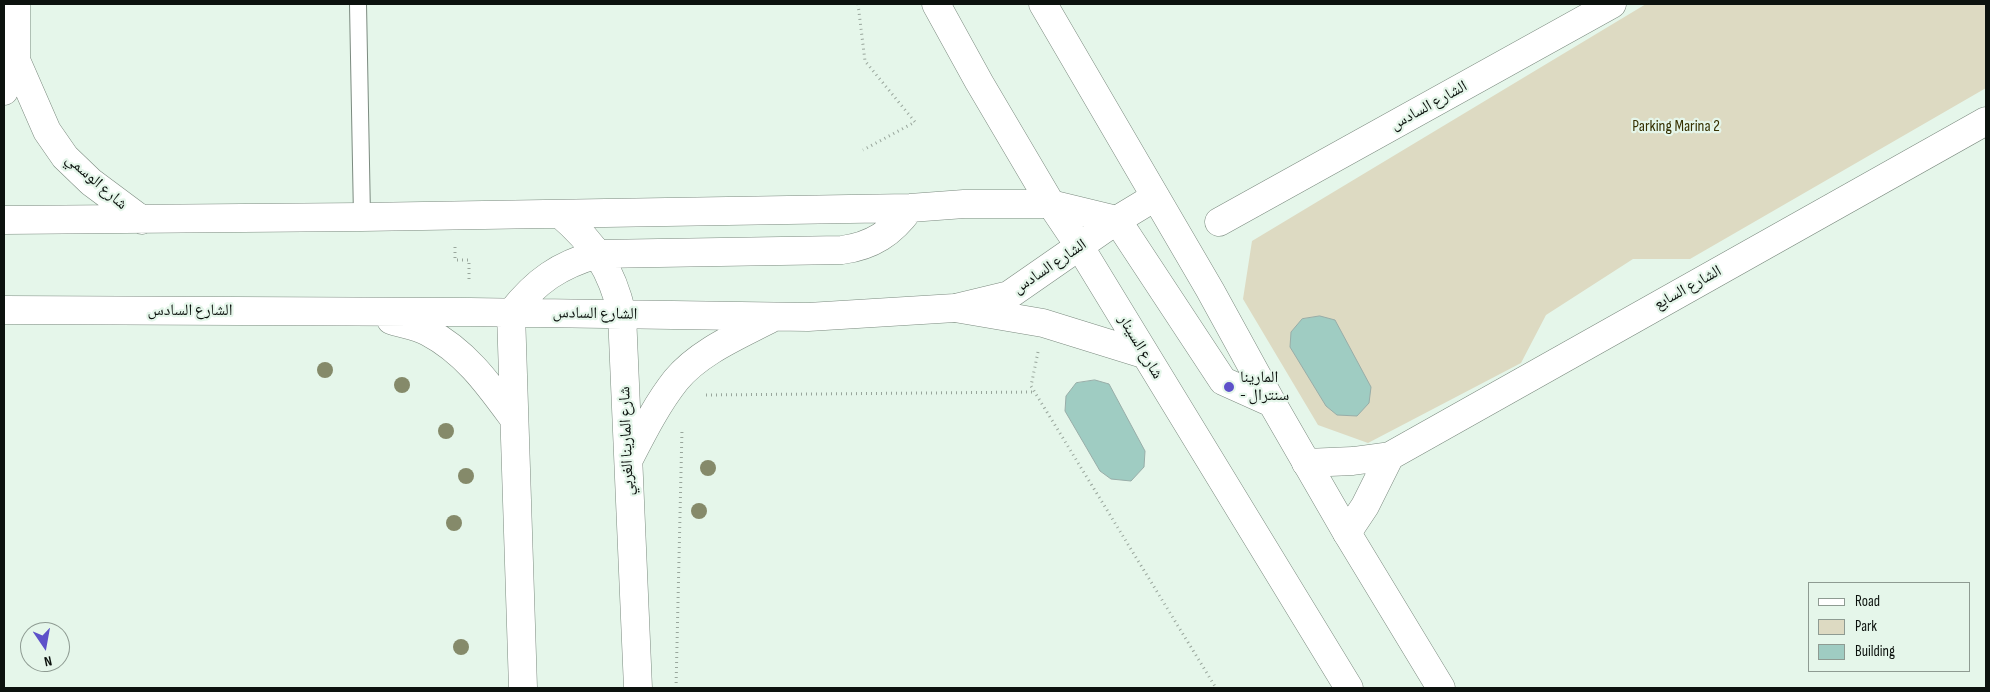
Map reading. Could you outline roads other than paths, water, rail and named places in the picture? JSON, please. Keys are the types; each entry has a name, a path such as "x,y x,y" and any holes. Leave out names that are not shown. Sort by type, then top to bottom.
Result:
{"street":[{"name":"شارع الوسمي","path":"4,91 16,60 16,4"},
{"name":"شارع السينار","path":"936,4 979,82 1051,204 1080,247 1143,354 1350,684"},
{"path":"1043,4 1210,290 1306,463 1441,688"},
{"name":"الشارع السادس","path":"1219,222 1612,4"},
{"name":"شارع الوسمي","path":"16,60 47,131 65,157 91,182 142,220"},
{"name":"الشارع السابع","path":"1306,463 1354,461 1390,456 1986,121"},
{"name":"الشارع السادس","path":"4,310 470,312 808,317 955,308 1009,294 1155,196"},
{"path":"4,220 455,216 910,208 964,204 1051,204 1117,220 1223,381 1272,403"},
{"path":"523,688 511,313 524,296 546,277 578,260 598,254 850,249 874,242 888,233 900,222 910,208"},
{"name":"شارع المارينا الغربي","path":"560,214 581,232 598,254 612,280 622,314 638,688"},
{"path":"955,308 1043,323 1143,354"},
{"path":"368,312 426,331 457,350 481,374 514,419"},
{"path":"628,460 653,413 677,378 703,356 776,316"},
{"path":"1347,533 1365,506 1390,456"}],"lane":[{"path":"358,4 362,217"}],"place":[{"name":"المارينا - سنترال","path":"1229,387"}],"park label":[{"name":"Parking Marina 2","path":"1676,127"}]}
